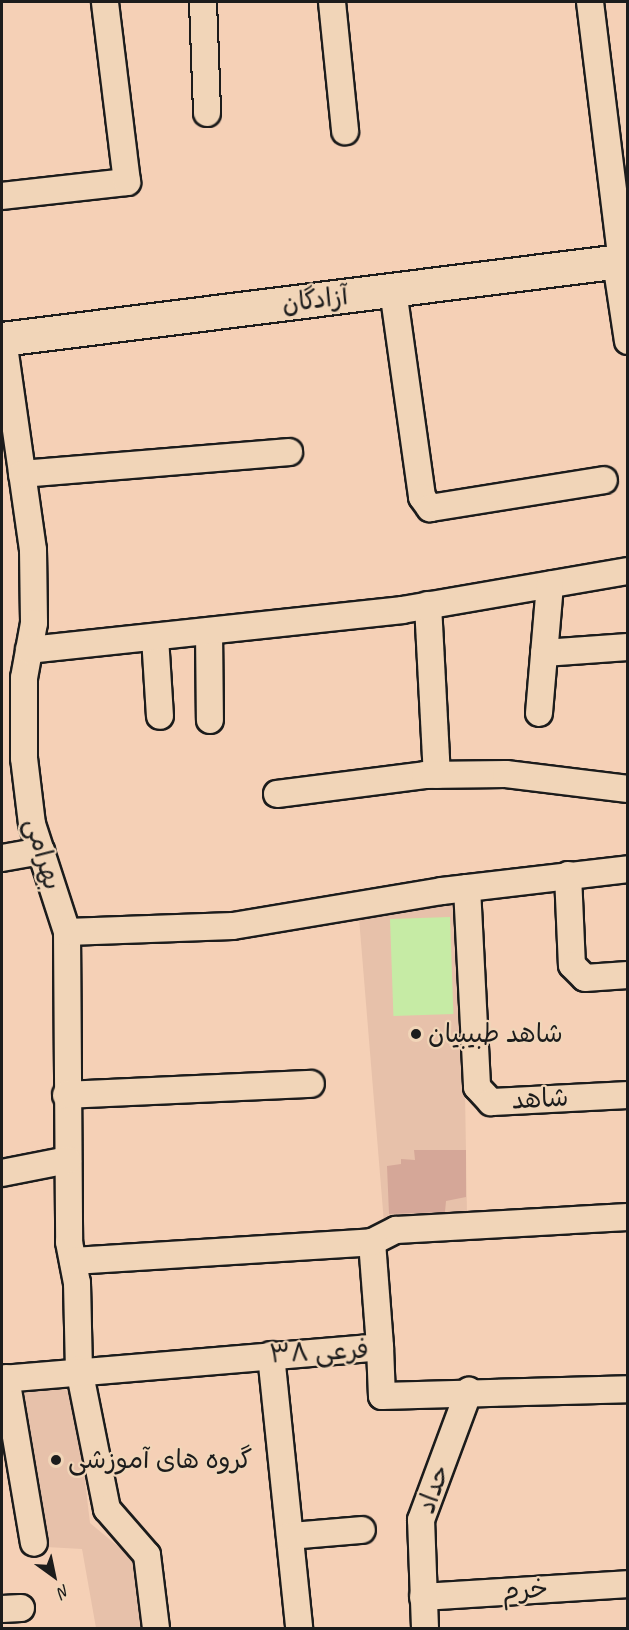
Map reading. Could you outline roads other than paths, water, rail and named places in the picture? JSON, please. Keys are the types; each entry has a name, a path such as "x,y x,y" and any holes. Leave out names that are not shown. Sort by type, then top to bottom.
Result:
{"main road":[{"name":"آزادگان","path":"2,339 622,261"}],"street":[{"path":"2,196 127,182 105,2"},
{"path":"203,2 207,113"},
{"path":"332,2 345,131"},
{"path":"590,2 622,261 627,341"},
{"path":"393,290 422,497 430,508 604,480"},
{"name":"بهرامی","path":"2,339 33,550 29,651 13,695 32,824 67,932 66,1095 79,1369 107,1509 147,1555 156,1629"},
{"path":"22,474 290,452"},
{"path":"29,651 428,605 627,571"},
{"path":"539,713 550,584"},
{"path":"428,605 437,775"},
{"path":"209,631 210,720"},
{"path":"155,637 160,716"},
{"path":"544,653 627,647"},
{"path":"277,794 437,775 506,774 627,789"},
{"path":"2,858 41,851"},
{"path":"67,932 233,926 467,888 568,874 627,869"},
{"path":"568,874 572,965 585,978 627,975"},
{"name":"شاهد","path":"467,888 477,1087 491,1102 627,1095"},
{"path":"66,1095 311,1084"},
{"path":"2,1173 68,1160"},
{"path":"73,1261 372,1242 396,1230 627,1217"},
{"path":"372,1242 380,1347"},
{"name":"فرعی ۳۸","path":"4,1379 79,1369 380,1347 382,1396 469,1391 627,1389"},
{"path":"271,1355 299,1629"},
{"path":"4,1379 34,1543"},
{"name":"حداد","path":"425,1629 421,1520 469,1391"},
{"path":"290,1536 362,1530"},
{"name":"خرم","path":"423,1597 627,1584"}],"place":[{"name":"شاهد طبیبیان","path":"416,1034"},
{"name":"گروه های آموزشی","path":"56,1460"}]}
